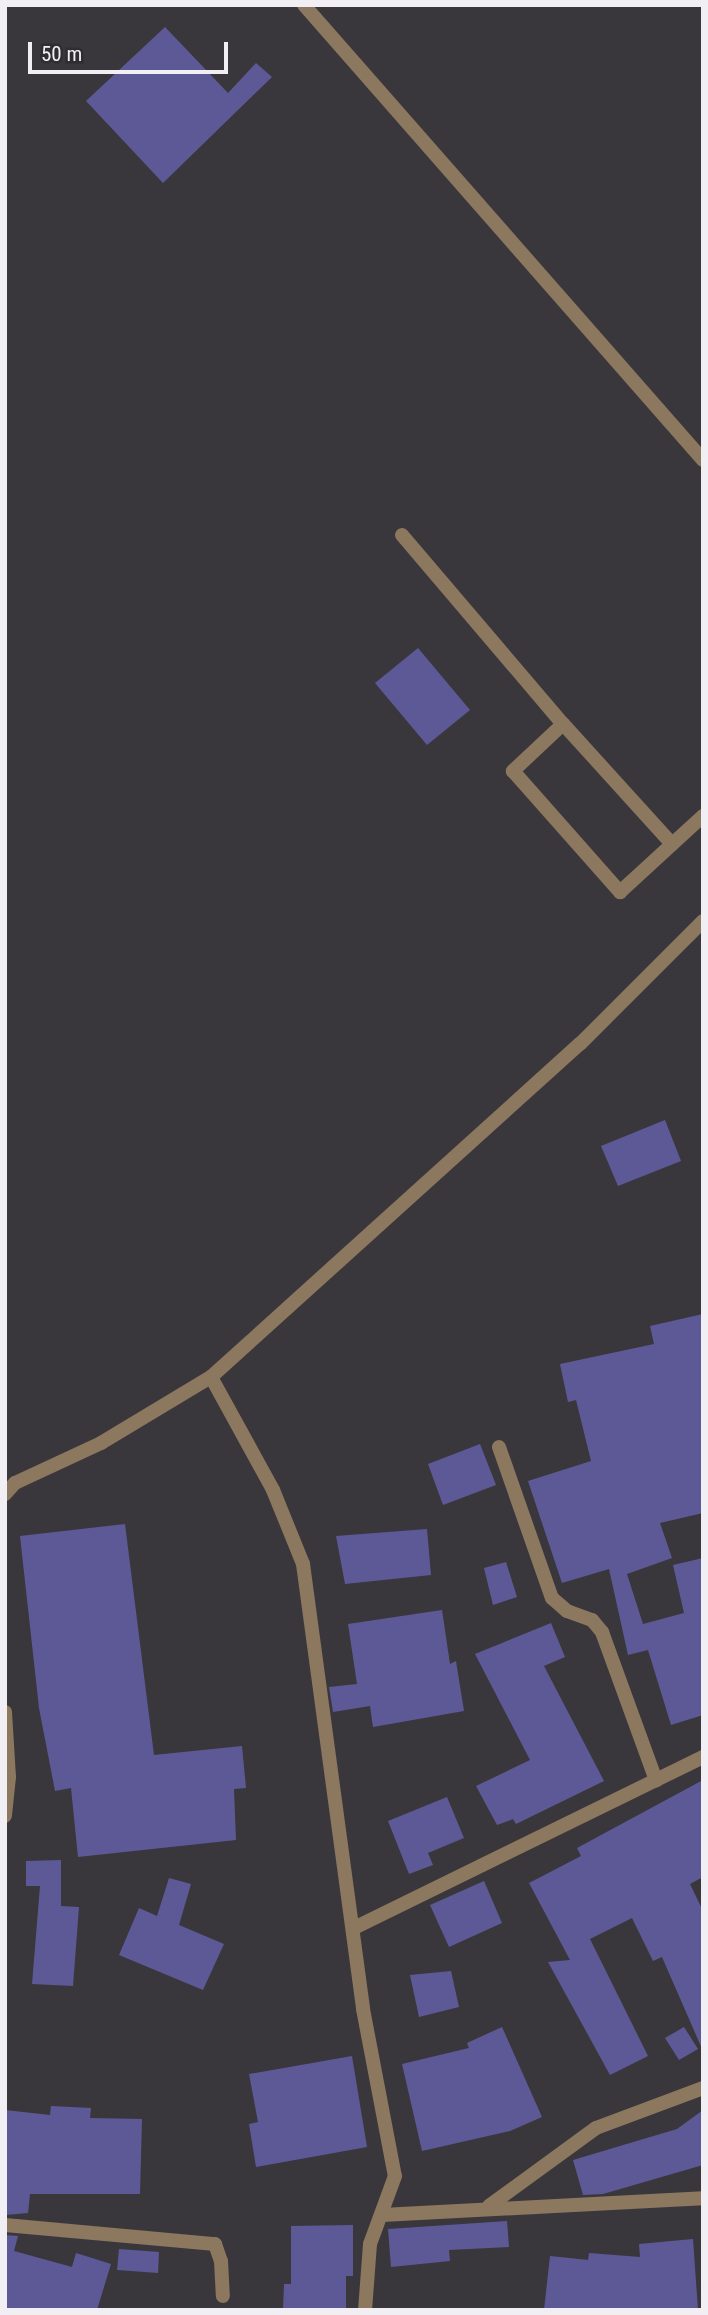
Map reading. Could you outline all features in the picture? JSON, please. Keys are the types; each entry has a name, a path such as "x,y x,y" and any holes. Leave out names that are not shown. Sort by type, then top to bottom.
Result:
{"street":[{"path":"304,5 703,460"},
{"path":"401,535 672,844"},
{"path":"564,724 513,771 620,892 703,816"},
{"path":"5,1494 15,1483 101,1443 211,1377 559,1063 703,921"},
{"path":"211,1377 273,1490 303,1564 363,2009 396,2176 370,2244 365,2310"},
{"path":"499,1447 552,1598 567,1611 592,1620 602,1632 656,1780"},
{"path":"5,1712 9,1777 5,1816"},
{"path":"354,1928 703,1757"},
{"path":"488,2207 596,2128 703,2088"},
{"path":"382,2215 488,2207 703,2198"},
{"path":"5,2225 215,2244 221,2261 223,2295"}],"building":[{"path":"165,27 228,93 256,63 272,77 163,183 86,101"},
{"path":"418,648 470,710 427,745 375,683"},
{"path":"665,1120 681,1161 618,1186 601,1146"},
{"path":"703,1314 703,1513 660,1523 672,1558 627,1574 643,1624 684,1613 673,1565 703,1558 703,1715 671,1725 648,1650 628,1655 609,1569 562,1583 528,1481 591,1461 576,1400 568,1402 560,1364 654,1344 650,1326"},
{"path":"480,1444 496,1485 443,1505 428,1464"},
{"path":"125,1524 154,1755 242,1746 246,1788 234,1789 236,1840 78,1857 71,1788 55,1791 39,1708 20,1536"},
{"path":"427,1529 431,1575 345,1584 336,1536"},
{"path":"506,1562 517,1597 493,1605 484,1568"},
{"path":"442,1610 450,1664 456,1661 464,1711 373,1727 370,1706 333,1712 329,1687 357,1684 348,1624"},
{"path":"551,1623 565,1657 544,1666 604,1781 516,1824 513,1819 497,1825 476,1786 530,1760 475,1654"},
{"path":"703,1780 703,1877 690,1884 703,1911 703,2051 662,1957 653,1961 632,1918 590,1939 648,2056 610,2075 548,1962 570,1960 529,1883 581,1856 577,1848"},
{"path":"447,1797 464,1838 428,1853 433,1865 409,1874 388,1821"},
{"path":"61,1860 61,1906 79,1907 73,1986 32,1984 40,1886 26,1886 26,1861"},
{"path":"169,1878 191,1884 179,1925 224,1944 203,1990 119,1955 139,1908 157,1916"},
{"path":"484,1881 502,1923 449,1947 430,1905"},
{"path":"451,1971 459,2007 419,2017 410,1975"},
{"path":"502,2027 542,2117 510,2131 422,2151 402,2064 469,2048 467,2043"},
{"path":"684,2027 698,2049 679,2060 665,2038"},
{"path":"352,2056 367,2147 256,2167 249,2124 258,2122 249,2074"},
{"path":"51,2106 91,2108 90,2118 142,2119 140,2194 30,2194 28,2213 5,2215 5,2110 50,2115"},
{"path":"703,2110 703,2165 603,2194 583,2195 573,2160 677,2129"},
{"path":"507,2221 509,2247 449,2250 450,2261 391,2267 388,2229"},
{"path":"353,2225 353,2276 346,2276 346,2310 283,2310 284,2284 291,2284 291,2226"},
{"path":"5,2235 18,2236 14,2251 72,2267 76,2253 111,2264 97,2310 5,2310"},
{"path":"693,2239 698,2310 544,2310 550,2256 588,2260 589,2253 640,2257 639,2244"},
{"path":"119,2249 159,2252 158,2273 117,2270"}]}
